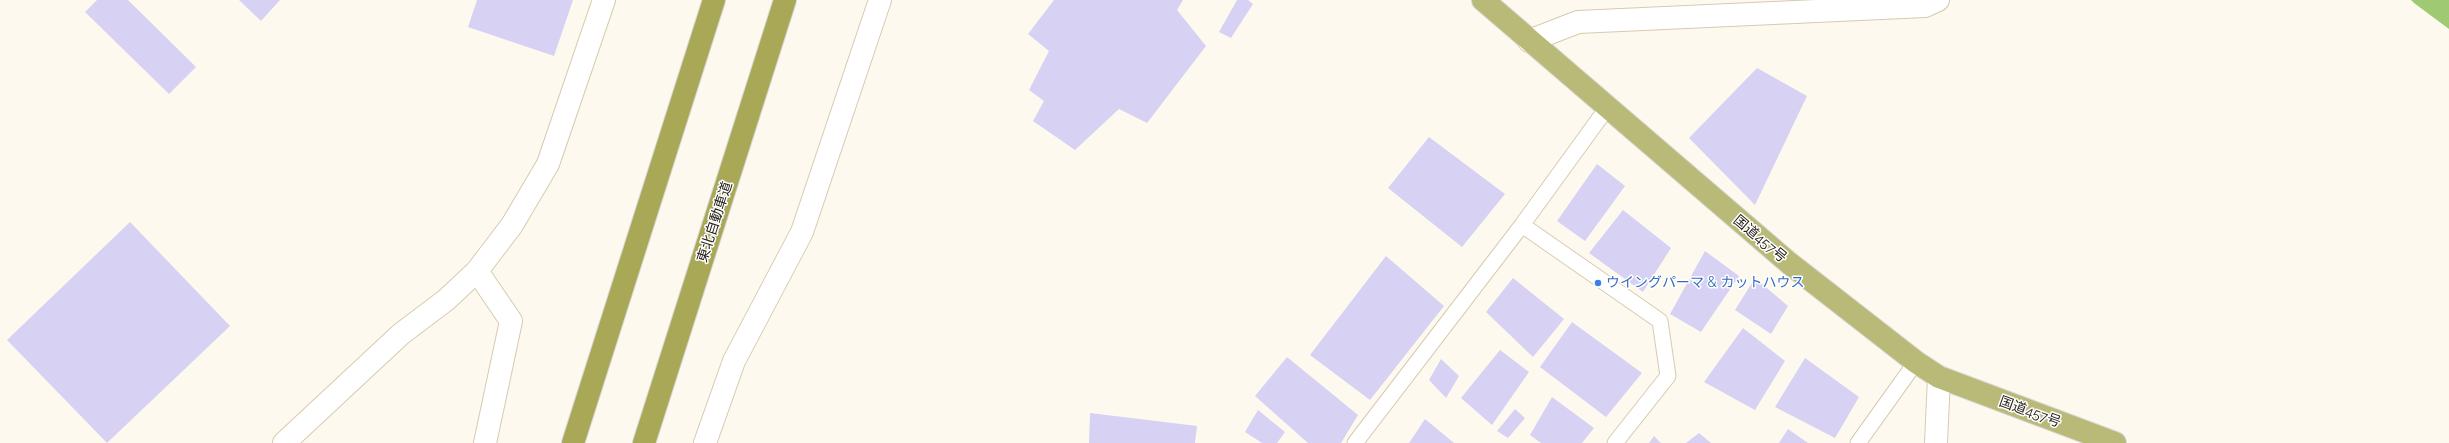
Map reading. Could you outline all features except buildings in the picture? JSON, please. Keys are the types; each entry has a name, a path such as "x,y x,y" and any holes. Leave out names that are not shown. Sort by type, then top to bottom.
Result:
{"highway":[{"path":"573,443 714,0"},
{"name":"東北自動車道","path":"644,443 785,0"},
{"name":"国道457号","path":"1483,0 1789,263 1916,362 1939,377 2115,443"}],"street":[{"path":"284,443 401,334 446,300 477,271 512,225 548,164 604,0"},
{"path":"705,443 734,362 802,232 880,0"},
{"path":"1529,41 1578,22 1925,6 1938,0"},
{"path":"477,271 511,321 485,443"},
{"path":"1936,443 1939,377"}],"lane":[{"path":"1359,442 1607,108"},
{"path":"1522,224 1660,321 1668,376 1615,443"},
{"path":"1858,443 1916,362"}],"green space":[{"path":"2411,0 2449,0 2449,29 2414,3"}],"place":[{"name":"ウイングパーマ & カットハウス","path":"1598,283"}]}
